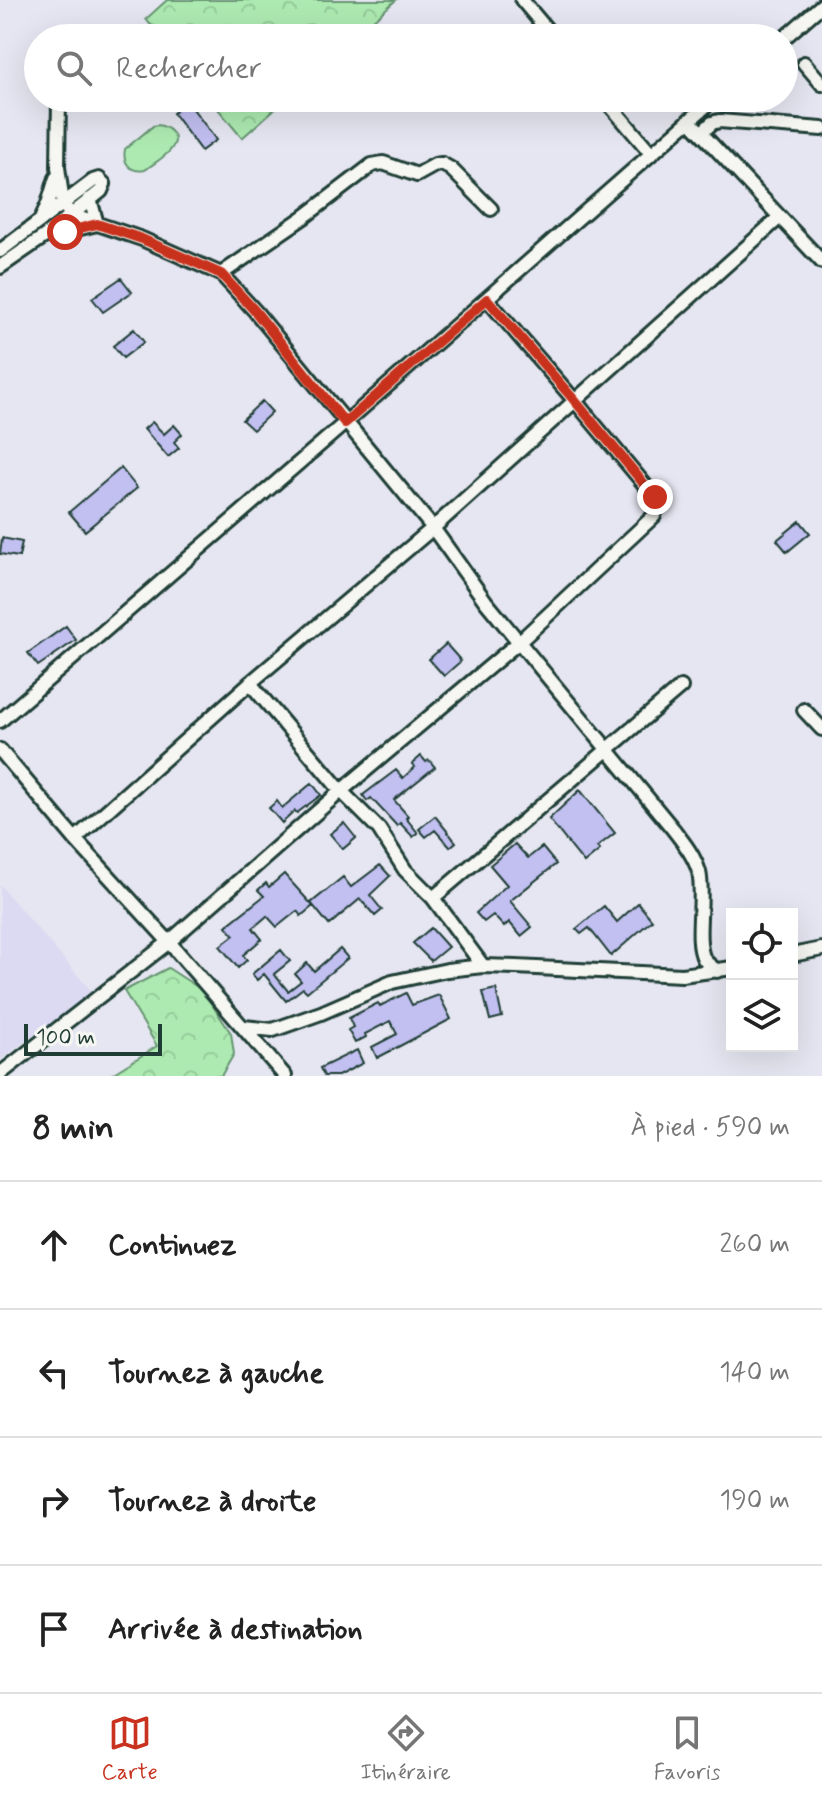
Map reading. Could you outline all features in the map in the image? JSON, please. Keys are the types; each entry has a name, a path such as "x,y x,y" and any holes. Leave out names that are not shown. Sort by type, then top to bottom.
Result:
{"street":[{"path":"522,0 542,24"},
{"path":"798,26 822,5"},
{"path":"804,63 822,84"},
{"path":"59,112 58,167 63,204 71,215 142,239 221,274 255,311 433,528 486,602 691,854 702,892 700,940 704,959 717,971"},
{"path":"616,112 651,153"},
{"path":"0,721 698,112"},
{"path":"689,120 822,262"},
{"path":"701,133 719,121 822,129"},
{"path":"221,274 372,165 383,163 417,175 442,164 451,169 491,209"},
{"path":"58,167 69,184 86,194 97,224"},
{"path":"39,222 52,193 58,167"},
{"path":"0,231 5,247 63,204 86,194"},
{"path":"0,267 71,215 86,194"},
{"path":"75,839 250,683 433,528 780,217"},
{"path":"45,236 97,224"},
{"path":"0,1074 169,942 341,791 519,642 654,516 657,506 655,497 487,299"},
{"path":"250,683 341,791 379,829 405,870 433,898 483,966"},
{"path":"433,898 681,687"},
{"path":"804,710 822,729"},
{"path":"0,750 285,1076"},
{"path":"798,954 822,949"},
{"path":"244,1027 273,1030 392,982 447,970 483,966 682,975 726,969"}],"shaded area":[{"path":"0,885 92,992 0,1060"}],"green space":[{"path":"167,0 396,0 369,24 150,24 146,19"},
{"path":"221,112 271,112 242,138"},
{"path":"157,125 172,132 175,139 172,148 145,170 132,168 126,163 125,149"},
{"path":"168,968 202,990 231,1033 234,1054 221,1076 109,1076 157,1046 124,991"}],"building":[{"path":"195,112 216,140 201,151 173,113"},
{"path":"121,278 132,292 103,312 92,298"},
{"path":"134,329 144,342 123,358 113,346"},
{"path":"262,401 272,412 253,430 242,420"},
{"path":"152,422 164,434 174,425 182,434 174,442 179,448 168,457 144,429"},
{"path":"121,468 137,488 85,531 69,512"},
{"path":"800,521 810,533 787,552 777,540"},
{"path":"2,538 22,542 19,557 0,554"},
{"path":"66,626 76,640 38,666 28,653"},
{"path":"446,644 461,661 444,676 429,659"},
{"path":"421,756 435,767 394,800 418,833 413,837 400,823 397,826 371,798 367,801 363,795 396,770 403,778"},
{"path":"312,783 321,795 282,823 269,808 277,801 282,808"},
{"path":"580,790 615,833 597,847 600,850 584,863 549,819"},
{"path":"435,816 456,842 450,847 435,830 426,837 419,829"},
{"path":"344,823 356,838 343,849 330,834"},
{"path":"515,844 528,858 542,847 556,864 510,901 532,927 521,936 509,922 504,927 493,915 484,922 476,913 507,885 490,865"},
{"path":"380,865 390,876 370,895 382,910 375,916 360,899 329,925 311,903 343,877 351,887"},
{"path":"284,874 313,906 301,916 297,911 277,927 267,916 253,928 262,939 243,955 247,960 238,968 220,946 234,935 226,926 264,896 258,890 266,883 269,887"},
{"path":"638,903 652,920 611,956 589,928 581,934 576,929 604,906 617,922"},
{"path":"431,928 448,947 431,961 413,943"},
{"path":"340,949 348,958 307,992 303,988 286,1001 264,974 257,980 252,974 281,950 290,961 274,974 288,991 301,981 295,974 307,963 314,971"},
{"path":"496,989 502,1017 490,1020 483,992"},
{"path":"406,993 412,1005 439,995 451,1019 377,1058 372,1047 397,1034 390,1021 355,1043 348,1030 353,1027 349,1018"},
{"path":"357,1050 363,1063 338,1076 324,1076 320,1068"}],"route":[{"path":"65,232 97,224 142,239 221,274 255,311 345,423 487,299 655,497"}]}
